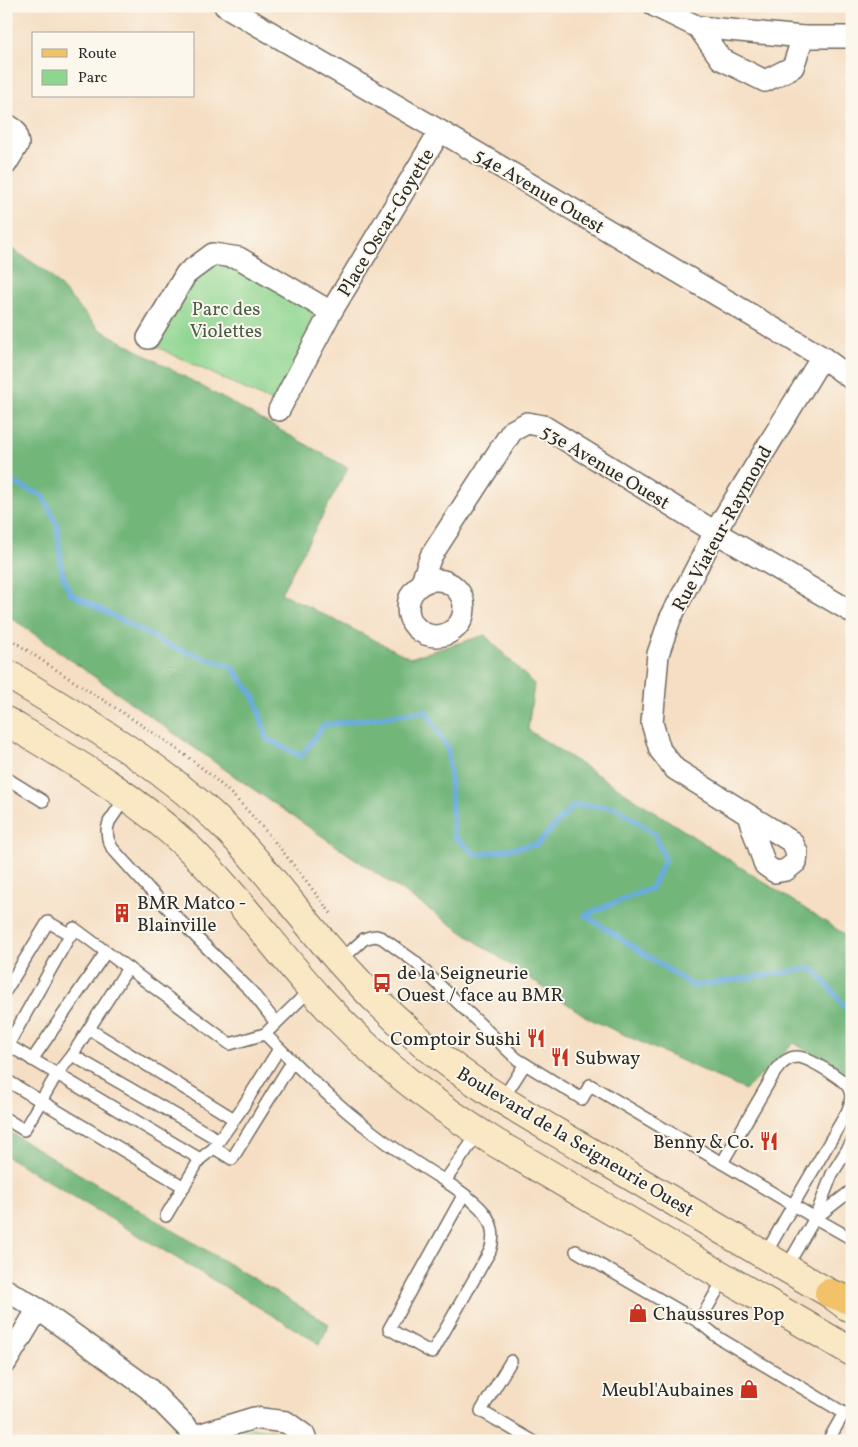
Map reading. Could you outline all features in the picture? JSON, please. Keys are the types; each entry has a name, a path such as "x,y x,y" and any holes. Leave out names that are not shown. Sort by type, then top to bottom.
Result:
{"main road":[{"name":"Boulevard de la Seigneurie Ouest","path":"6,673 133,752 189,794 239,842 366,990 412,1033 459,1070 502,1100 776,1262 840,1297 852,1310"},
{"path":"6,720 100,778 156,818 202,860 311,989 345,1026 384,1062 434,1102 478,1132 852,1352"},
{"path":"311,989 340,961"}],"street":[{"name":"54e Avenue Ouest","path":"225,6 822,357 852,379"},
{"path":"655,6 698,27 803,37 852,37"},
{"path":"698,27 721,59 765,81 793,67 803,37"},
{"path":"6,124 14,130 18,144 6,164"},
{"name":"Place Oscar-Goyette","path":"279,410 331,312 440,131"},
{"name":"Place Oscar-Goyette","path":"148,338 186,274 213,254 239,258 331,312"},
{"name":"Rue Viateur-Raymond","path":"748,815 675,769 660,750 652,723 658,654 670,619 714,532 822,357"},
{"name":"53e Avenue Ouest","path":"421,584 430,556 512,431 527,422 543,426 714,532 852,612"},
{"path":"6,1290 38,1309 148,1388 197,1438 254,1418 286,1422 304,1435 306,1441"},
{"path":"6,1362 38,1309"}],"lane":[{"path":"6,778 43,801"},
{"path":"126,797 109,822 107,830 112,848 148,889 251,991 276,1023"},
{"path":"6,990 48,922 71,935"},
{"path":"200,1160 7,1045 74,928 230,1044 264,1034 311,989"},
{"path":"340,961 364,939 370,936 382,938 414,961 507,1050 525,1064 582,1099 590,1085 852,1239"},
{"path":"32,1060 106,952"},
{"path":"6,1119 24,1130 57,1074 72,1055 128,968"},
{"path":"89,1029 234,1119"},
{"path":"264,1034 292,1062 374,1134 464,1194 478,1205 487,1216 492,1232 492,1245 432,1353 389,1329 464,1194"},
{"path":"166,1216 200,1160 217,1144 279,1049"},
{"path":"72,1055 217,1144 232,1159 292,1062"},
{"path":"722,1162 779,1066 790,1059 799,1057 810,1061 846,1083 851,1093 847,1112 794,1205 776,1262"},
{"path":"502,1100 525,1064"},
{"path":"6,1080 184,1187"},
{"path":"445,1181 478,1132"},
{"path":"815,1218 832,1174 852,1142"},
{"path":"776,1262 815,1218 852,1190"},
{"path":"576,1251 699,1322 719,1338 844,1413 828,1441"},
{"path":"699,1322 725,1277"},
{"path":"511,1361 481,1411 533,1441"}],"green space":[{"path":"6,245 47,272 99,329 348,468 281,593 410,658 485,635 534,684 528,730 852,939 852,1079 794,1043 745,1090 588,1018 237,778 6,614"},
{"name":"Parc des Violettes","path":"209,259 237,260 330,313 280,406 151,344"},
{"path":"6,1130 329,1324 320,1344 6,1156"},
{"path":"253,1428 283,1433 293,1441 220,1441 219,1439"}],"waterway":[{"path":"6,480 42,495 57,524 62,573 70,593 170,646 232,667 255,698 267,739 301,756 324,725 426,711 448,749 454,836 476,855 537,844 574,805 615,807 655,834 665,860 651,888 585,915 693,986 813,968 852,1015"}],"place":[{"name":"BMR Matco - Blainville","path":"122,913"},
{"name":"de la Seigneurie Ouest / face au BMR","path":"382,983"},
{"name":"Comptoir Sushi","path":"536,1038"},
{"name":"Subway","path":"560,1057"},
{"name":"Benny & Co.","path":"769,1141"},
{"name":"Chaussures Pop","path":"638,1313"},
{"name":"Meubl'Aubaines","path":"749,1389"}]}
